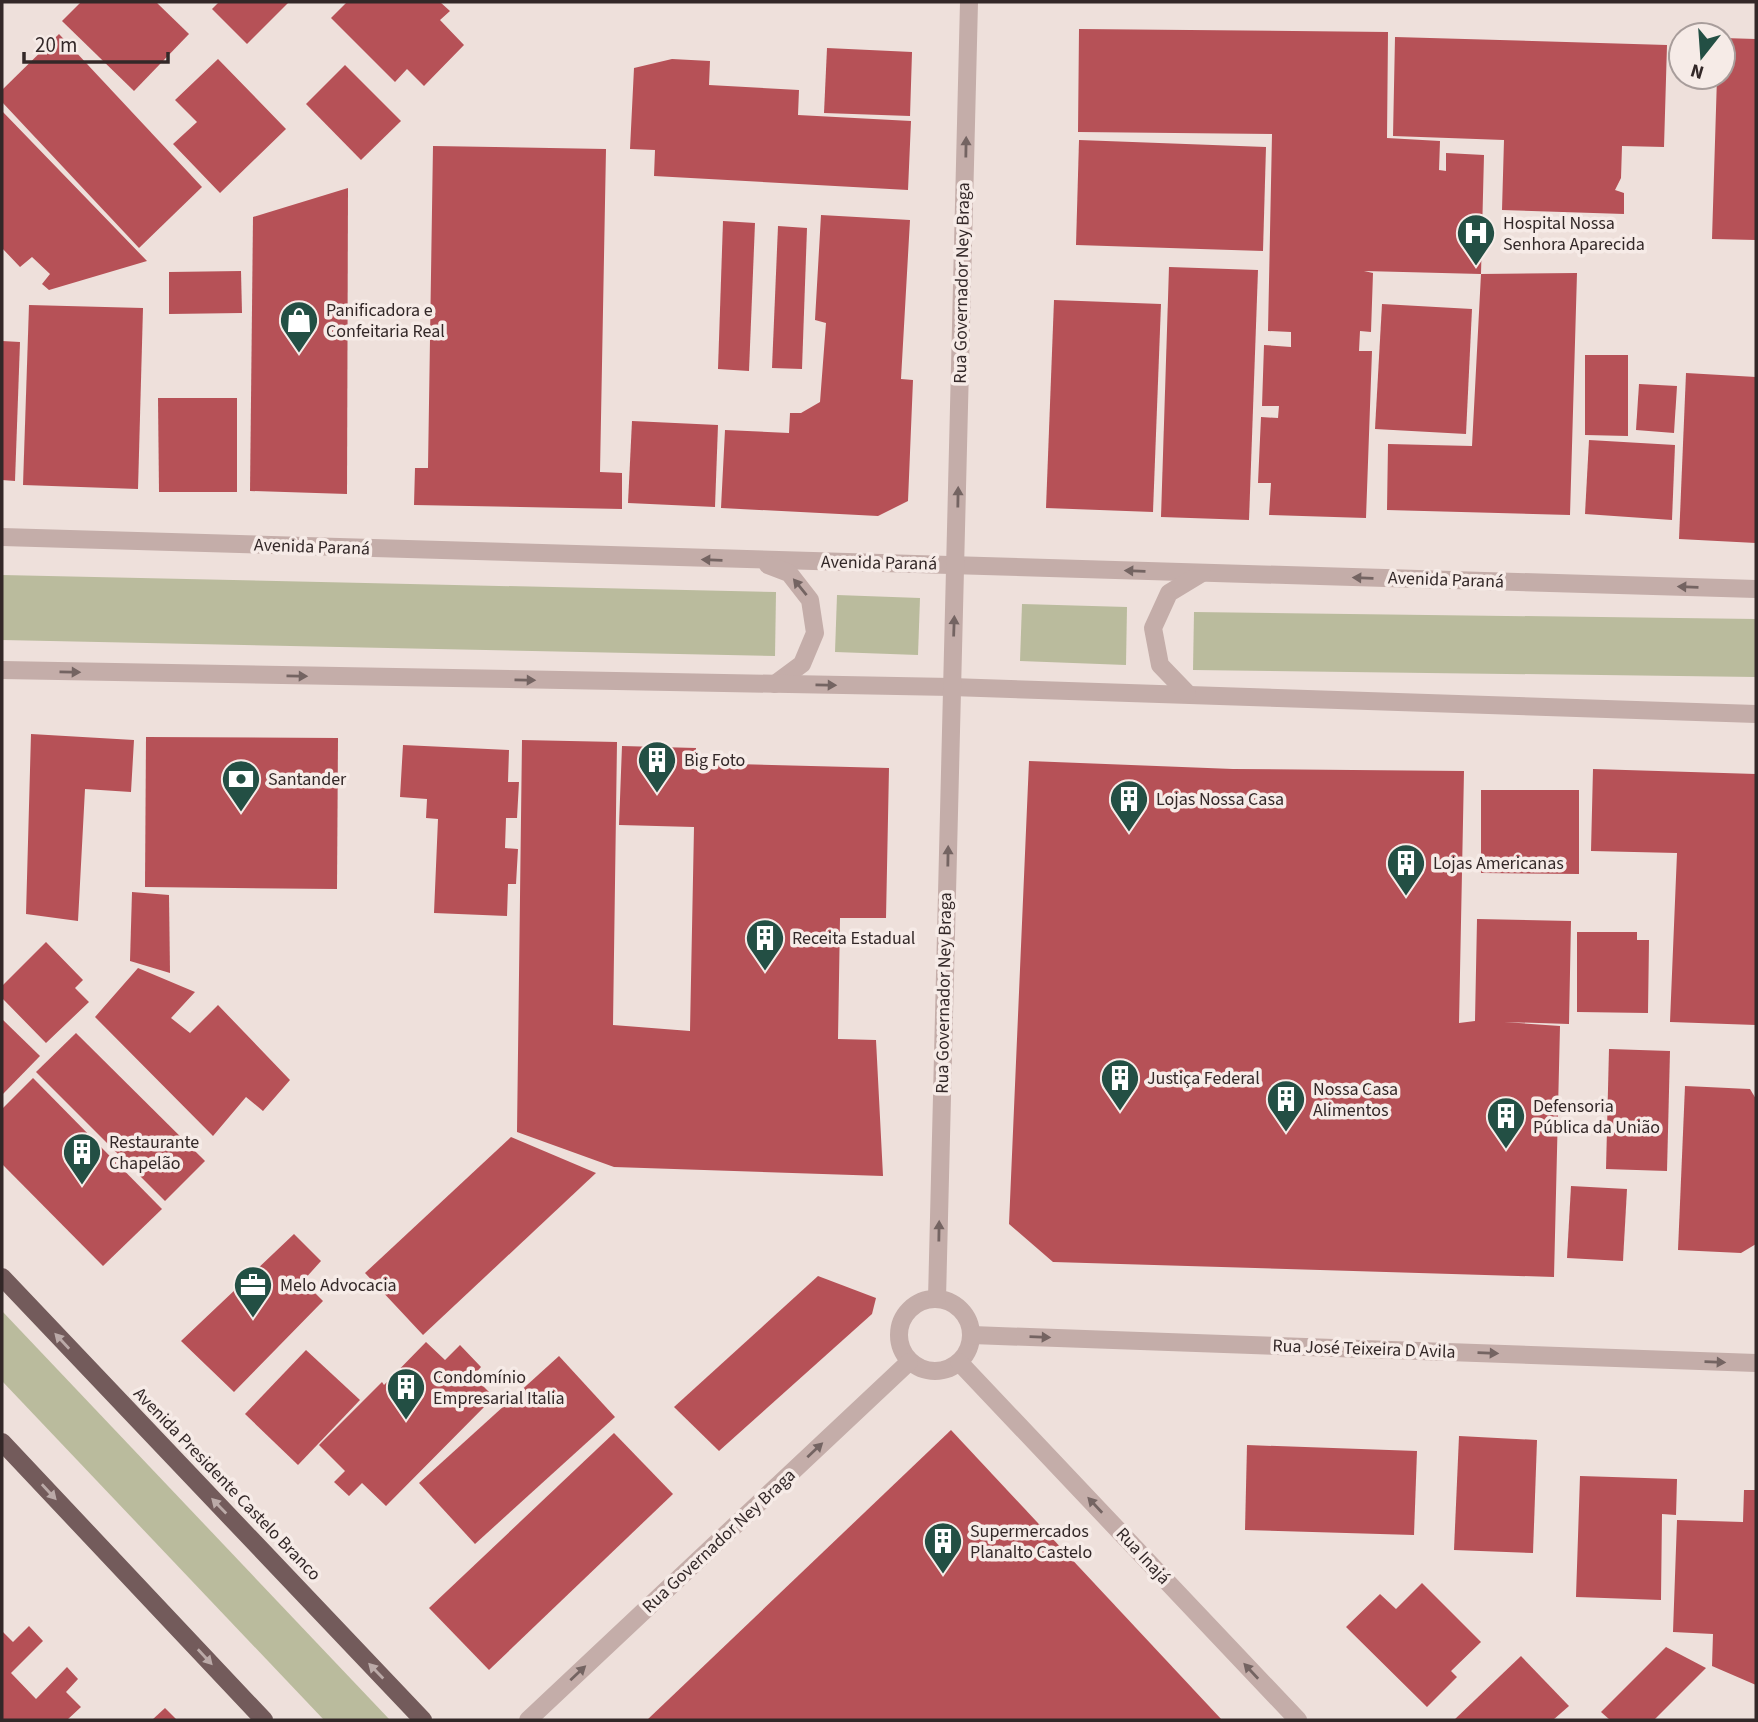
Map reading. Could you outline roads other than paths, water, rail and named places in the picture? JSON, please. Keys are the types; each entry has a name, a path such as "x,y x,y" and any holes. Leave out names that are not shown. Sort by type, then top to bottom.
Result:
{"main road":[{"name":"Avenida Presidente Castelo Branco","path":"2,1277 423,1720"},
{"path":"2,1442 264,1720"}],"street":[{"name":"Rua Governador Ney Braga","path":"937,1299 969,2"},
{"name":"Avenida Paraná","path":"2,537 1756,589"},
{"path":"757,561 789,573 810,600 815,633 802,664 775,684"},
{"path":"1187,693 1160,665 1153,628 1169,593 1202,573"},
{"path":"2,670 951,687 1756,714"},
{"path":"937,1299 954,1304 963,1312 972,1335 970,1347 959,1362 943,1371 931,1372 909,1362 899,1340 902,1318 920,1302 937,1299"},
{"name":"Rua José Teixeira D Avila","path":"972,1335 1756,1363"},
{"name":"Rua Governador Ney Braga","path":"528,1720 909,1362"},
{"name":"Rua Inajá","path":"959,1362 1298,1720"}],"place":[{"name":"Hospital Nossa Senhora Aparecida","path":"1476,267"},
{"name":"Panificadora e Confeitaria Real","path":"299,354"},
{"name":"Big Foto","path":"657,794"},
{"name":"Santander","path":"241,813"},
{"name":"Lojas Nossa Casa","path":"1129,833"},
{"name":"Lojas Americanas","path":"1406,897"},
{"name":"Receita Estadual","path":"765,972"},
{"name":"Justiça Federal","path":"1120,1112"},
{"name":"Nossa Casa Alimentos","path":"1286,1133"},
{"name":"Defensoria Pública da União","path":"1506,1150"},
{"name":"Restaurante Chapelão","path":"82,1186"},
{"name":"Melo Advocacia","path":"253,1319"},
{"name":"Condomínio Empresarial Italia","path":"406,1421"},
{"name":"Supermercados Planalto Castelo","path":"943,1575"}]}
